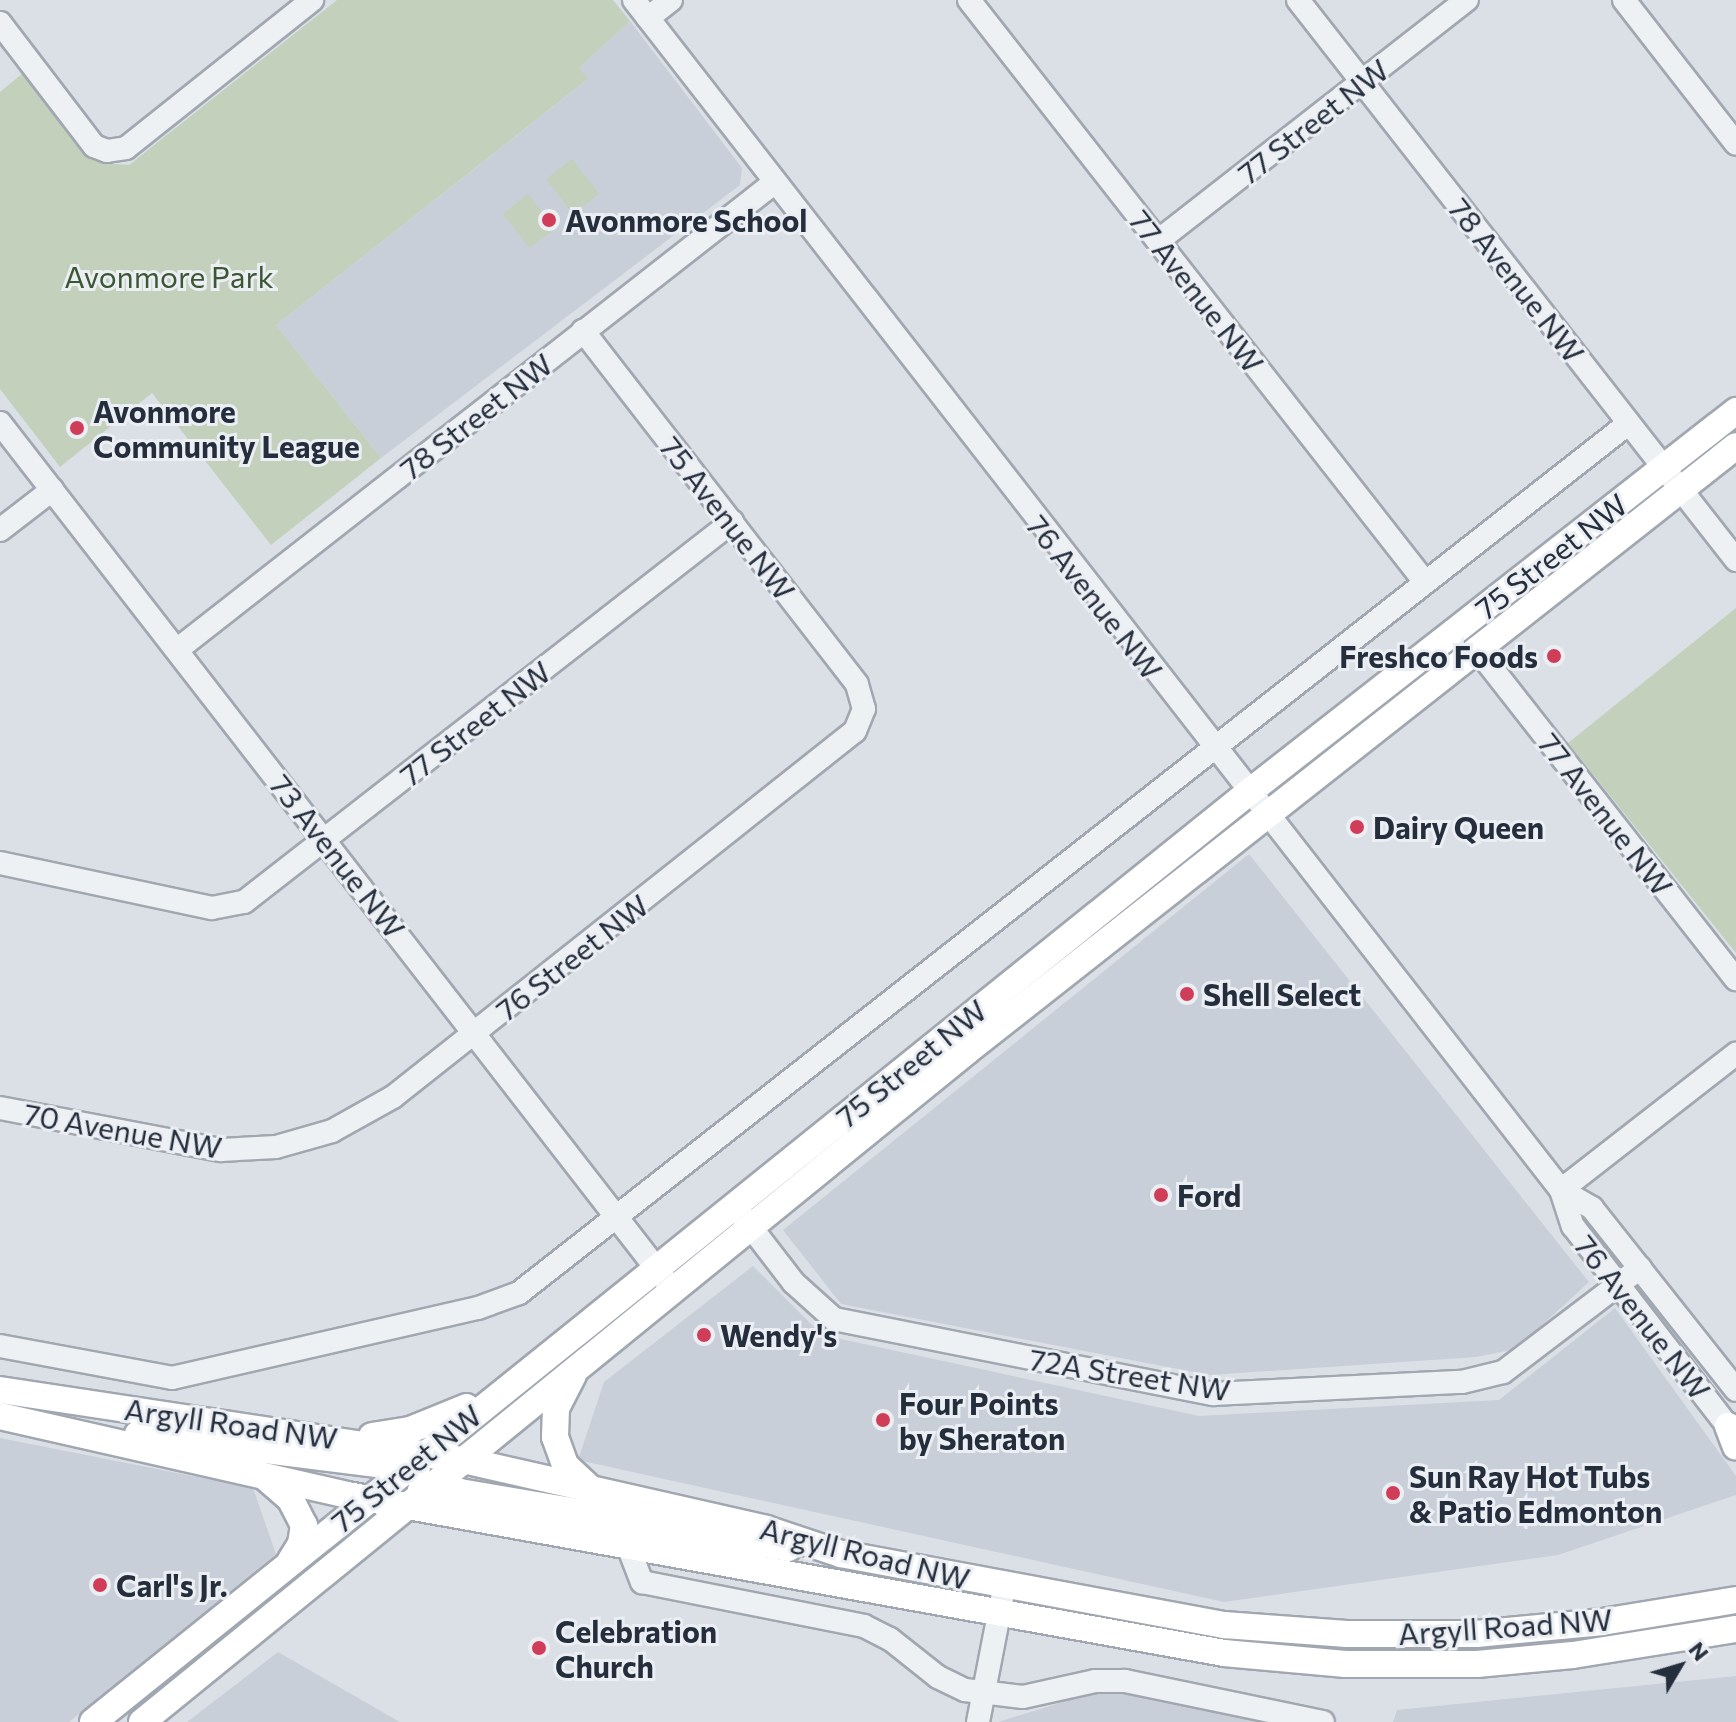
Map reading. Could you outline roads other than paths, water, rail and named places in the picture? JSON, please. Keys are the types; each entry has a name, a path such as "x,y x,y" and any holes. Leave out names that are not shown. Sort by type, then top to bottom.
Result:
{"main road":[{"name":"75 Street NW","path":"93,1722 496,1394 1248,793 1736,411"},
{"name":"75 Street NW","path":"142,1722 584,1359 753,1229 1264,814 1736,446"},
{"path":"584,1359 562,1391 554,1424 565,1465 592,1489"},
{"name":"Argyll Road NW","path":"0,1390 343,1439 417,1461 463,1460 766,1529 841,1554 1224,1625 1347,1634 1532,1630 1736,1600"},
{"path":"343,1439 410,1430 496,1394"},
{"name":"Argyll Road NW","path":"0,1416 370,1498 418,1497 628,1546 1224,1653 1393,1665 1537,1659 1736,1629"},
{"path":"33,1423 417,1461"},
{"path":"265,1477 291,1500 304,1525 301,1544 287,1566"},
{"path":"418,1497 736,1543 841,1554"}],"street":[{"path":"0,23 94,146 107,151 126,148 312,0"},
{"path":"641,9 671,0"},
{"name":"77 Avenue NW","path":"969,0 1425,582"},
{"name":"78 Avenue NW","path":"1298,0 1736,560"},
{"name":"77 Street NW","path":"1158,241 1467,0"},
{"path":"1624,0 1736,144"},
{"name":"76 Avenue NW","path":"641,9 1212,748 1561,1190 1573,1226 1733,1437"},
{"name":"78 Street NW","path":"178,649 775,182"},
{"name":"75 Avenue NW","path":"583,331 857,684 864,709"},
{"name":"73 Avenue NW","path":"0,423 673,1290"},
{"name":"75 Street NW","path":"186,1377 502,1300 532,1285 1629,423"},
{"path":"0,530 52,490"},
{"name":"77 Street NW","path":"0,863 212,908 244,902 327,842 732,522"},
{"name":"77 Avenue NW","path":"1476,648 1736,979"},
{"name":"76 Street NW","path":"246,1150 311,1138 356,1120 475,1034 850,737 864,709"},
{"path":"1561,1190 1736,1054"},
{"name":"70 Avenue NW","path":"0,1108 191,1146 246,1150"},
{"name":"76 Avenue NW","path":"1561,1190 1592,1208 1736,1390"},
{"name":"72A Street NW","path":"735,1206 794,1283 834,1319 1213,1394 1483,1378 1515,1368 1640,1268"},
{"name":"Argyll Road NW","path":"0,1346 151,1377 186,1377"},
{"path":"628,1546 642,1582 864,1626 950,1685 983,1694 1023,1697 1109,1679 1323,1722"},
{"path":"978,1722 1005,1586"}],"place":[{"name":"Avonmore School","path":"549,220"},
{"name":"Avonmore Community League","path":"77,428"},
{"name":"Freshco Foods","path":"1554,656"},
{"name":"Dairy Queen","path":"1357,827"},
{"name":"Shell Select","path":"1187,994"},
{"name":"Ford","path":"1161,1195"},
{"name":"Wendy's","path":"704,1335"},
{"name":"Four Points by Sheraton","path":"883,1420"},
{"name":"Sun Ray Hot Tubs & Patio Edmonton","path":"1393,1493"},
{"name":"Carl's Jr.","path":"100,1585"},
{"name":"Celebration Church","path":"539,1648"}],"park label":[{"name":"Avonmore Park","path":"169,276"}]}
